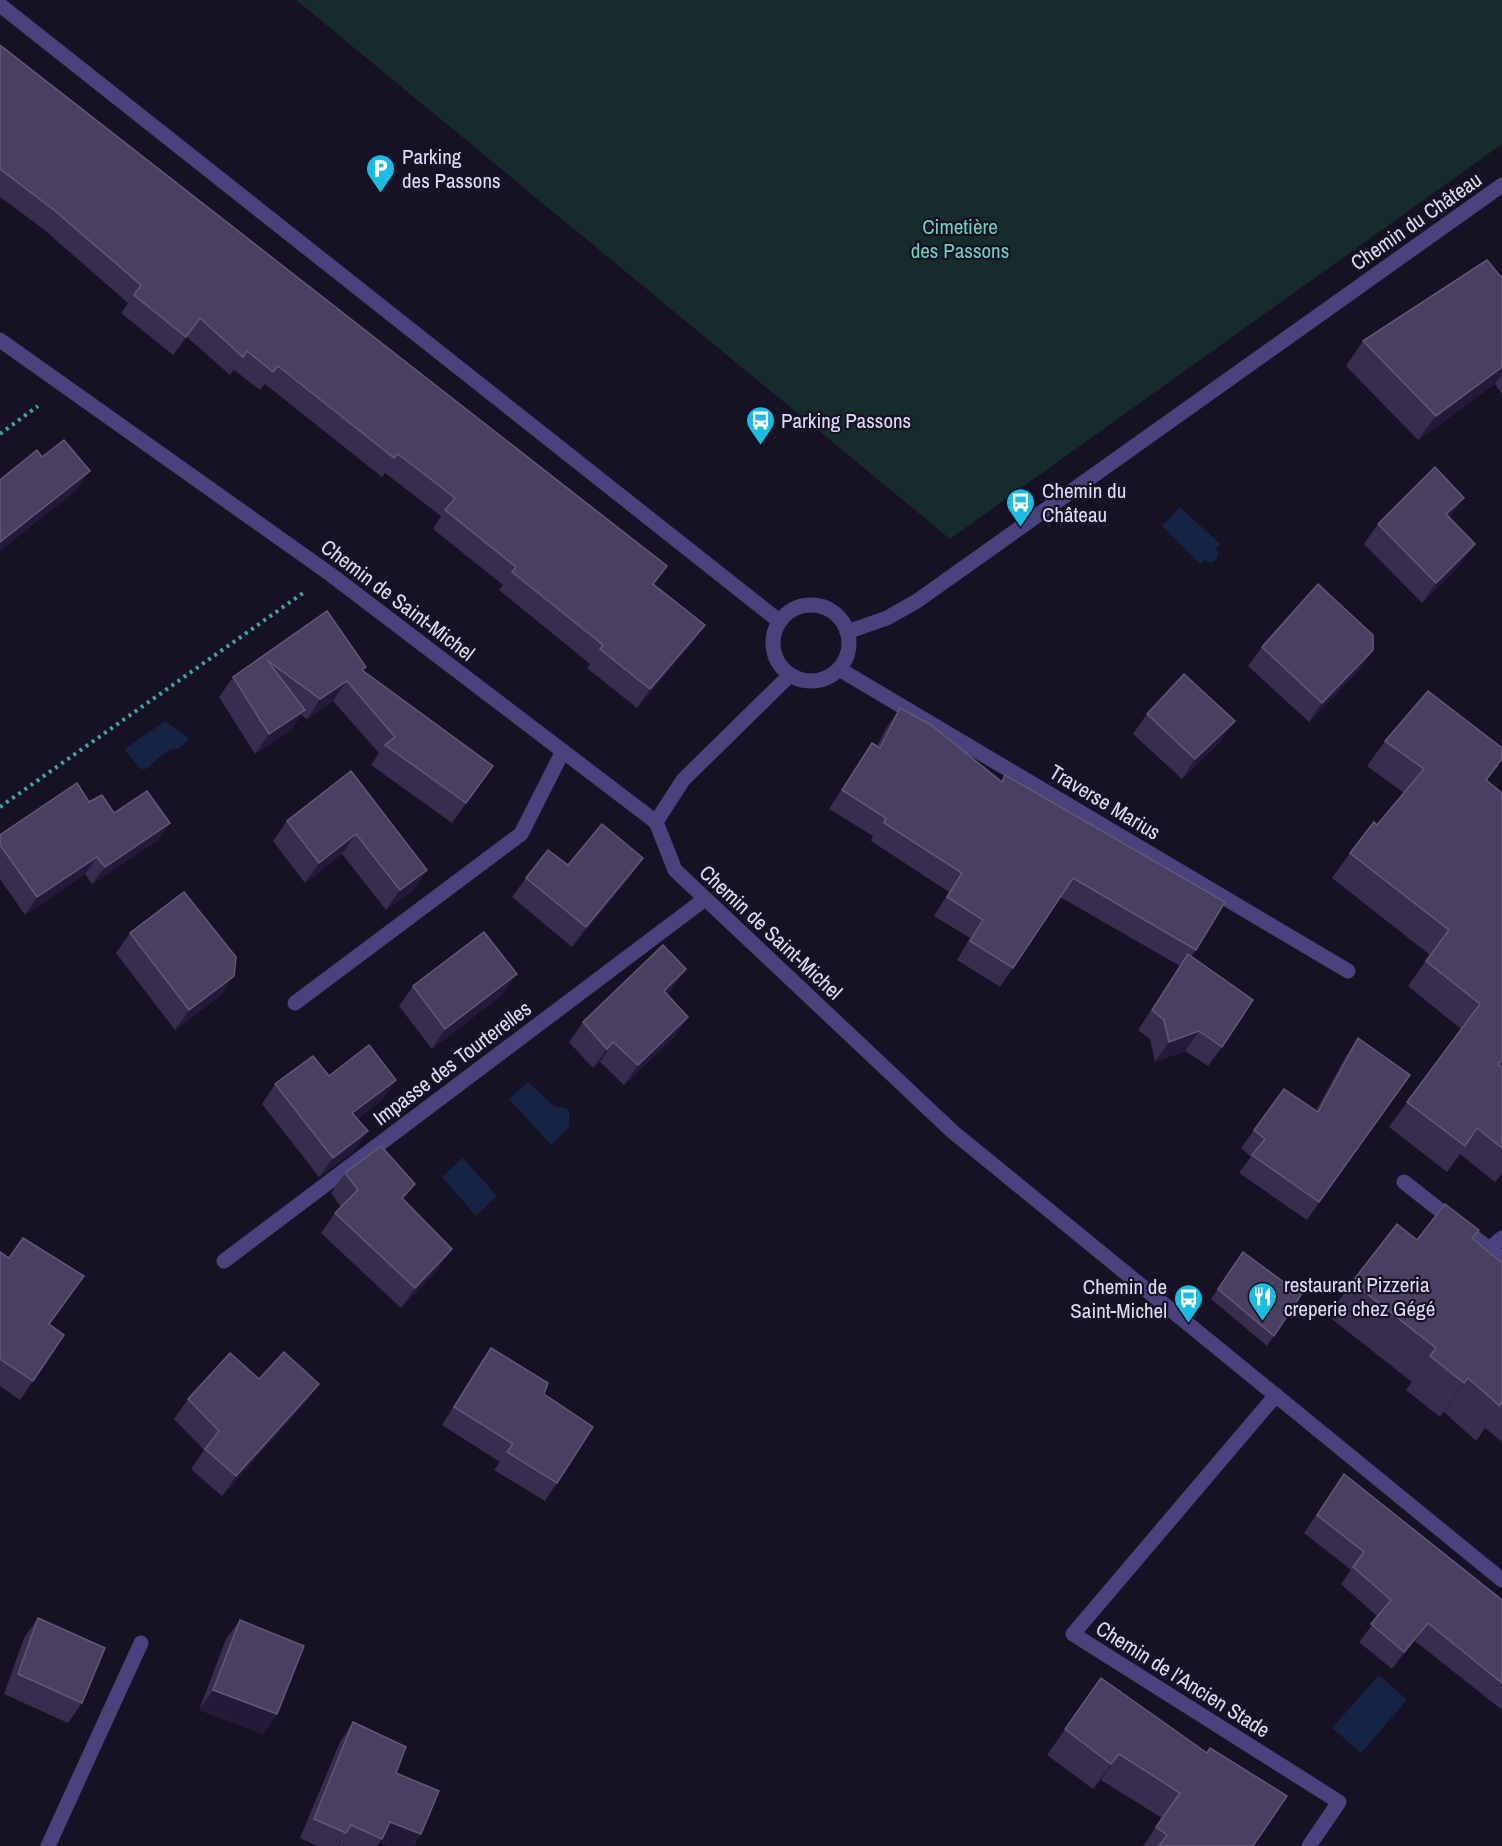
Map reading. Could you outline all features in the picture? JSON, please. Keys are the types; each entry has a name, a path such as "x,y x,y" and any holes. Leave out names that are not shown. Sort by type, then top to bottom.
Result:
{"street":[{"path":"0,5 779,621"},
{"name":"Chemin du Château","path":"848,632 887,618 917,601 1502,185"},
{"name":"Chemin de Saint-Michel","path":"0,340 330,574 656,822 675,870 953,1132 1502,1580"},
{"path":"812,604 826,607 837,614 848,632 849,651 839,669 825,679 813,681 790,675 781,667 772,644 779,621 799,606 812,604"},
{"name":"Traverse Marius","path":"839,669 1348,971"},
{"path":"656,822 683,780 790,675"},
{"path":"295,1003 521,834 563,751"},
{"name":"Impasse des Tourterelles","path":"224,1261 705,899"},
{"path":"1404,1182 1502,1259"},
{"path":"1489,1249 1502,1238"},
{"name":"Chemin de l’Ancien Stade","path":"1276,1395 1072,1634 1339,1802 1309,1846"},
{"path":"48,1846 141,1643"}],"path":[{"path":"0,434 65,386"},
{"path":"0,807 330,574"}],"green space":[{"name":"Cimetière des Passons","path":"296,0 1502,0 1502,144 950,539"}],"water":[{"path":"1180,507 1220,544 1216,548 1218,554 1216,560 1211,563 1204,560 1200,564 1162,526"},
{"path":"165,721 188,737 188,741 179,748 167,751 146,769 141,769 126,752 126,748"},
{"path":"528,1082 554,1106 566,1108 569,1112 569,1127 551,1145 509,1099"},
{"path":"463,1158 497,1196 476,1216 442,1177"},
{"path":"1379,1675 1407,1700 1361,1753 1332,1728"}],"building":[{"path":"0,45 667,566 653,584 705,625 650,689 600,649 603,645 512,572 516,567 445,510 455,498 398,454 394,458 278,366 273,372 247,351 243,357 200,318 186,337 134,295 141,285 54,210 0,169"},
{"path":"1487,260 1502,276 1502,367 1436,416 1363,341"},
{"path":"64,440 90,471 0,542 0,480 37,450 42,457"},
{"path":"1435,467 1464,498 1446,514 1475,544 1436,583 1378,524"},
{"path":"1318,584 1373,635 1373,650 1322,703 1262,647"},
{"path":"327,611 366,667 362,670 493,766 466,803 385,745 395,737 347,681 320,699 267,660 305,710 269,734 233,677"},
{"path":"1184,674 1235,721 1195,759 1147,714"},
{"path":"1428,691 1502,748 1502,759 1486,780 1502,793 1502,1061 1499,1064 1502,1067 1502,1148 1477,1128 1465,1146 1407,1102 1480,1004 1426,961 1449,930 1350,853 1374,822 1377,825 1424,769 1385,741"},
{"path":"900,708 931,725 1002,782 1005,775 1225,902 1196,950 1073,878 1013,968 970,941 983,920 947,897 962,873 884,823 886,818 842,790 872,743 880,748"},
{"path":"351,771 427,870 400,890 356,834 319,863 287,821"},
{"path":"77,783 89,802 102,795 114,813 147,791 170,823 105,867 97,857 37,897 0,845 0,835"},
{"path":"602,824 643,858 586,927 526,878 548,850 568,865"},
{"path":"184,892 236,957 234,976 189,1010 130,933"},
{"path":"484,932 517,974 445,1029 413,986"},
{"path":"663,945 686,969 664,991 688,1017 638,1065 613,1042 607,1049 583,1022"},
{"path":"1188,954 1253,1000 1222,1047 1199,1031 1169,1042 1164,1020 1152,1010"},
{"path":"1358,1038 1410,1075 1319,1202 1252,1155 1265,1139 1254,1130 1284,1089 1318,1112"},
{"path":"369,1045 396,1080 352,1113 368,1131 333,1158 275,1084 313,1056 329,1076"},
{"path":"381,1146 415,1184 402,1198 452,1249 415,1288 335,1213 358,1190 345,1173"},
{"path":"1445,1204 1479,1230 1472,1238 1502,1263 1502,1403 1500,1406 1468,1378 1464,1383 1430,1356 1436,1348 1352,1282 1397,1224 1417,1240"},
{"path":"23,1238 84,1276 49,1324 64,1335 33,1381 0,1359 0,1252 9,1258"},
{"path":"1243,1252 1301,1295 1274,1336 1218,1289"},
{"path":"491,1348 548,1383 544,1394 593,1427 557,1483 507,1452 513,1444 454,1407"},
{"path":"284,1352 319,1384 236,1476 205,1449 219,1431 188,1399 230,1353 259,1379"},
{"path":"1344,1474 1502,1600 1502,1683 1428,1623 1404,1652 1371,1624 1391,1600 1353,1567 1364,1552 1317,1515"},
{"path":"38,1618 105,1648 82,1703 18,1674"},
{"path":"240,1620 304,1646 277,1714 213,1690"},
{"path":"1101,1678 1207,1753 1210,1748 1287,1796 1253,1846 1159,1846 1167,1835 1156,1827 1180,1793 1119,1754 1111,1764 1065,1729"},
{"path":"353,1722 406,1747 396,1773 439,1791 421,1834 390,1822 382,1839 351,1825 346,1833 314,1819"}],"place":[{"name":"Parking des Passons","path":"381,194"},
{"name":"Parking Passons","path":"760,446"},
{"name":"Chemin du Château","path":"1021,528"},
{"name":"restaurant Pizzeria creperie chez Gégé","path":"1263,1322"},
{"name":"Chemin de Saint-Michel","path":"1188,1324"}]}
